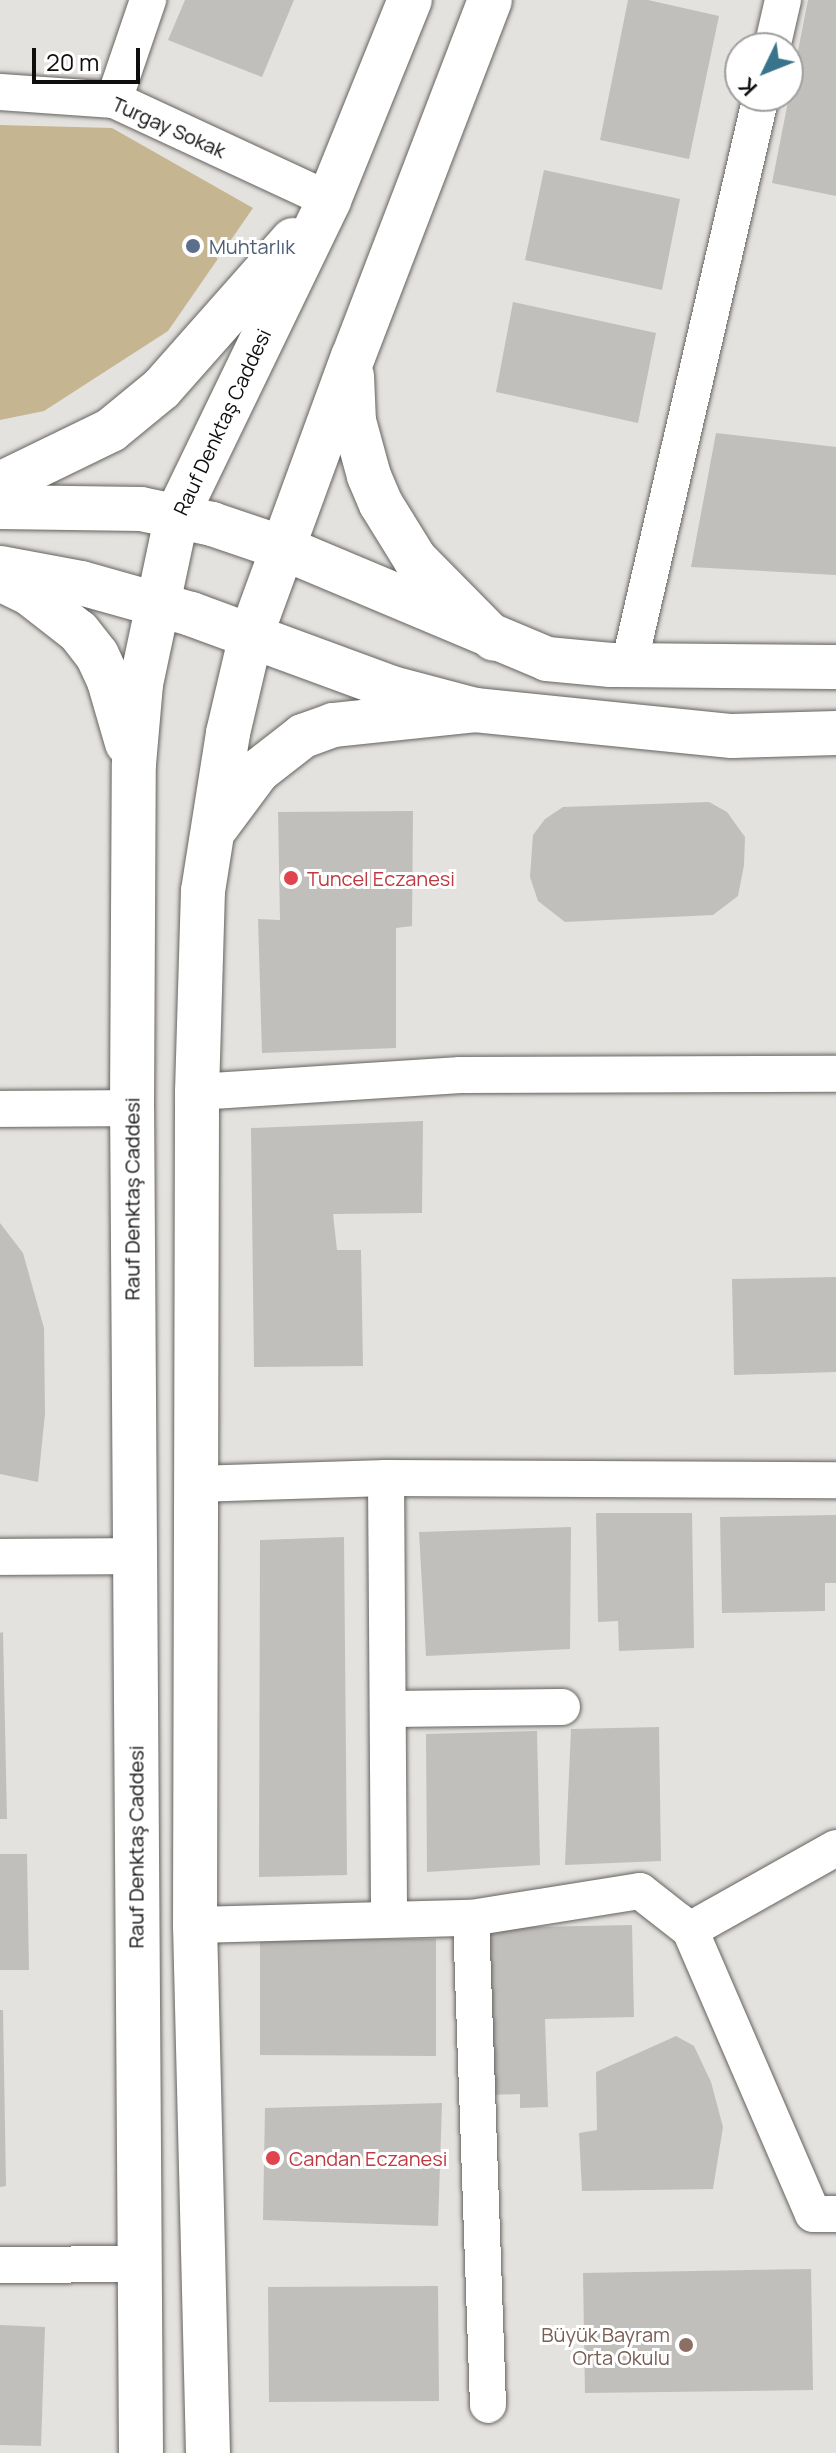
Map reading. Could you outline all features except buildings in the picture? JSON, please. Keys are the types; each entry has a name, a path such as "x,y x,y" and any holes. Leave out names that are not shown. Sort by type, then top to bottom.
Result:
{"main road":[{"name":"Rauf Denktaş Caddesi","path":"141,2453 132,1108 134,764 141,684 177,515 329,200 410,0"},
{"path":"208,2453 195,1925 200,931 228,733 251,635 353,357 490,0"},
{"path":"0,484 111,430 161,389 329,200"},
{"path":"353,357 354,421 369,476 381,504 415,559 494,639"},
{"path":"0,507 102,506 177,515 283,548 547,659 629,665 836,667"},
{"path":"0,568 81,583 156,604 251,635 392,688 475,710 732,736 836,733"},
{"path":"0,579 56,612 79,632 97,655 109,681 134,764"},
{"path":"212,834 258,771 303,736 333,725 475,710"}],"street":[{"path":"114,100 148,0"},
{"path":"776,32 783,0"},
{"name":"Turgay Sokak","path":"0,92 114,100 329,200"},
{"path":"629,665 757,112"},
{"path":"197,1092 460,1075 836,1074"},
{"path":"0,1109 132,1108"},
{"path":"195,1484 386,1478 836,1480"},
{"path":"386,1478 389,1919"},
{"path":"0,1557 134,1556"},
{"path":"388,1709 562,1707"},
{"path":"690,1930 836,1848"},
{"path":"195,1925 471,1918 640,1891 690,1930 813,2214 836,2214"},
{"path":"471,1918 488,2405"},
{"path":"0,2265 140,2264"}],"shaded area":[{"path":"0,125 112,128 253,208 168,331 44,411 0,420"}],"place":[{"name":"Muhtarlık","path":"193,246"},
{"name":"Tuncel Eczanesi","path":"291,878"},
{"name":"Candan Eczanesi","path":"273,2158"},
{"name":"Büyük Bayram Orta Okulu","path":"686,2345"}]}
